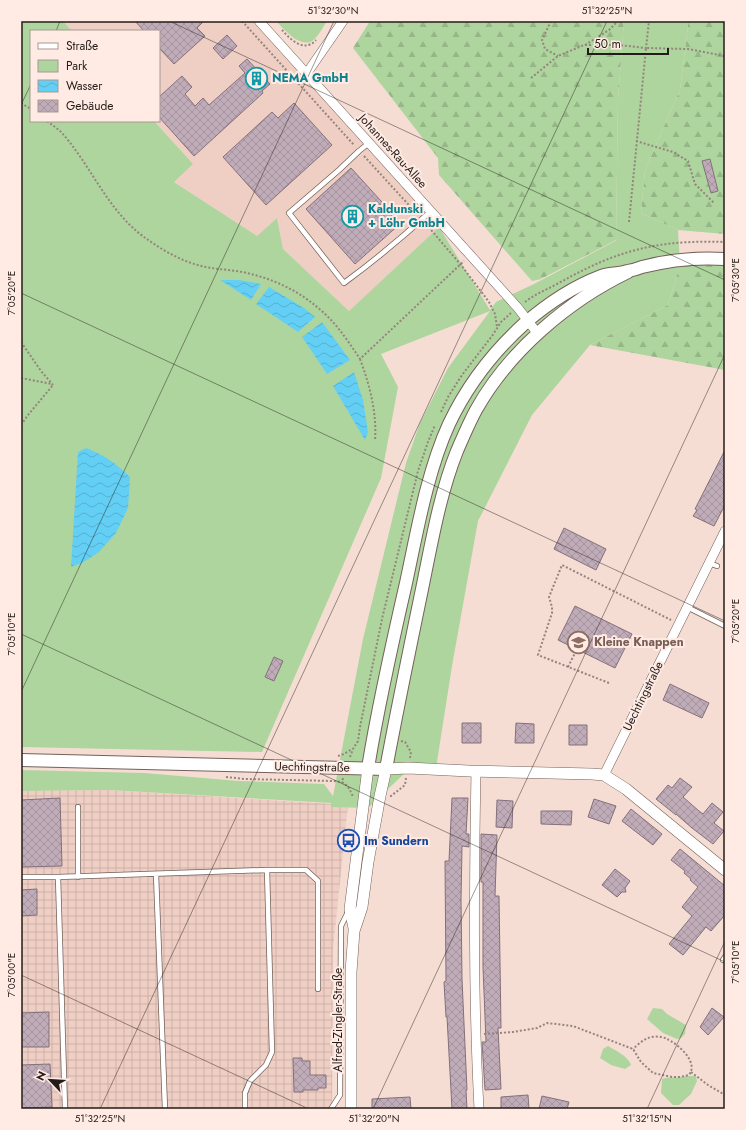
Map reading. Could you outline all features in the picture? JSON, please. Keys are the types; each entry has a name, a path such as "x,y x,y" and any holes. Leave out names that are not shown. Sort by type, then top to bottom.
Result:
{"main road":[{"path":"368,768 400,606 424,503 440,447 449,425 472,383 488,361 507,340 550,303 571,290 603,275 628,272 657,264 686,259 725,259"},
{"path":"386,768 439,512 456,452 476,410 502,372 518,353 560,314 596,289 628,272"},
{"name":"Uechtingstraße","path":"21,760 386,768"}],"street":[{"name":"Johannes-Rau-Allee","path":"259,21 518,308 538,334"},
{"path":"307,73 343,21"},
{"name":"Uechtingstraße","path":"604,775 687,607 713,565 725,531"},
{"name":"Alfred-Zingler-Straße","path":"351,1109 351,972 354,930 350,909 368,768"},
{"name":"Alfred-Zingler-Straße","path":"354,930 362,907 368,862 386,768"},
{"name":"Uechtingstraße","path":"386,768 604,775 626,789 725,870"},
{"path":"476,771 475,1034 479,1109"}],"lane":[{"path":"370,143 289,213 344,283 398,240 431,211"},
{"path":"687,607 725,626"},
{"path":"78,807 78,876"},
{"path":"245,1109 245,1093 250,1081 266,1065 272,1052 267,870"},
{"path":"21,877 306,870 318,881 318,989"},
{"path":"156,874 165,1109"},
{"path":"58,877 65,1109"},
{"path":"332,1109 340,1095 341,926 350,909"}],"path":[{"path":"242,21 422,219 461,265 489,302 495,314 497,327"},
{"path":"551,21 542,40 545,49 558,56"},
{"path":"531,78 558,56 584,45 609,30 618,21"},
{"path":"629,222 649,21"},
{"path":"277,26 291,40 298,44 306,46 313,44 319,38"},
{"path":"584,45 619,45 688,50 725,56"},
{"path":"21,103 30,108"},
{"path":"48,122 60,131 78,154 110,203 142,236 158,247 183,259 205,267 250,273 289,288 304,296 325,314 360,359 374,406 376,430 375,442"},
{"path":"636,141 673,152 688,161 695,184 714,203"},
{"path":"360,359 459,267"},
{"path":"21,342 41,371 53,385"},
{"path":"21,378 53,385"},
{"path":"21,425 53,385"},
{"path":"609,684 538,655 552,613 550,597 562,565 679,623"},
{"path":"568,667 577,649"},
{"path":"399,741 404,742 410,752 410,759"},
{"path":"343,777 342,782 351,790 352,795 359,795"},
{"path":"387,796 391,796 405,785 406,777"},
{"path":"475,1034 513,1032 537,1028 547,1023 573,1026 633,1049 641,1062 653,1073 680,1077 689,1075 691,1072"},
{"path":"633,1049 646,1038 666,1038 679,1046 685,1053 690,1062 691,1072 708,1085 725,1095"}],"shaded area":[{"path":"63,21 254,21 439,227 349,311 283,249 277,218 257,236 173,181 193,164 155,122 160,122 160,30 71,30"},
{"path":"110,790 348,805 333,949 332,1109 21,1109 21,791"}],"green space":[{"path":"21,21 63,21 71,30 30,30 30,122 155,122 193,164 174,182 257,236 277,218 283,249 349,311 439,227 490,310 496,302 534,284 617,240 623,239 616,240 618,99 624,21 687,21 688,26 680,90 645,170 641,213 678,230 680,265 668,305 590,345 532,415 478,521 452,666 436,768 407,771 368,808 331,807 331,803 110,790 21,791 21,770 144,773 239,781 324,784 333,796 363,639 406,463 420,423 448,368 490,311 381,354 398,387 381,478 262,752 21,747"},
{"path":"276,21 327,21 312,41 302,42 287,33"},
{"path":"370,21 624,21 618,99 616,240 541,279 532,281 439,175 438,158 353,48"},
{"path":"687,21 725,21 725,234 678,230 641,213 645,170 680,90 688,26"},
{"path":"712,263 725,265 725,370 590,345 668,305 680,265"},
{"path":"653,1008 662,1009 667,1014 686,1025 685,1034 681,1038 677,1039 663,1033 647,1019"},
{"path":"608,1046 625,1056 631,1065 625,1069 611,1065 600,1058 603,1049"},
{"path":"696,1076 697,1081 691,1094 679,1105 673,1105 661,1093 662,1079"}],"water":[{"path":"220,280 239,280 261,284 251,300"},
{"path":"269,287 304,308 315,317 298,332 256,304"},
{"path":"322,322 350,360 327,374 302,337"},
{"path":"354,372 363,400 368,432 365,440 333,386"},
{"path":"86,448 110,460 130,477 128,508 116,533 99,552 82,563 71,567 78,452"}],"building":[{"path":"135,21 204,21 197,28 205,36 174,64 160,49 160,30 143,30"},
{"path":"227,35 237,46 223,59 213,48"},
{"path":"247,59 270,84 262,91 263,93 194,156 160,118 160,96 182,76 192,87 185,94 195,106 203,98 209,105 245,73 239,66"},
{"path":"294,103 332,145 266,205 223,157 272,112 278,118"},
{"path":"710,159 718,191 711,193 702,161"},
{"name":"Kaldunski + Löhr GmbH","path":"351,168 401,223 355,264 306,209"},
{"path":"725,450 725,505 714,526 693,516 697,510 695,509"},
{"path":"564,528 606,549 596,570 554,549"},
{"path":"575,606 632,634 615,668 558,640"},
{"path":"274,657 283,661 274,681 265,677"},
{"path":"670,684 709,703 702,718 663,700"},
{"path":"462,723 481,723 481,743 462,743"},
{"path":"516,723 534,724 534,743 515,743"},
{"path":"569,725 587,725 587,745 569,745"},
{"path":"680,778 692,787 683,797 699,811 703,814 712,803 723,812 714,823 724,831 713,844 656,799 668,785 672,788"},
{"path":"60,798 62,866 21,867 21,800"},
{"path":"452,798 468,798 466,834 469,834 469,847 462,846 461,900 462,979 467,1109 452,1109 444,982 446,981 445,861 449,861"},
{"path":"594,799 616,806 609,824 588,817"},
{"path":"497,800 513,801 512,828 496,827"},
{"path":"631,809 662,834 653,845 622,821"},
{"path":"541,811 572,811 571,825 541,824"},
{"path":"481,834 497,835 495,896 499,896 501,1028 498,1028 501,1089 485,1090 482,1042 486,1042"},
{"path":"680,849 725,886 725,915 711,931 706,927 683,955 669,944 692,916 682,907 698,887 684,873 685,871 671,860"},
{"path":"615,869 630,881 625,888 626,892 622,892 617,897 602,885"},
{"path":"37,889 37,915 21,916 21,890"},
{"path":"712,1008 724,1017 708,1035 700,1027"},
{"path":"49,1012 49,1047 21,1047 21,1013"},
{"path":"293,1058 302,1058 302,1061 310,1061 310,1075 326,1075 326,1088 294,1092"},
{"path":"50,1064 52,1107 21,1108 21,1065"},
{"path":"528,1095 529,1109 501,1109 501,1097"},
{"path":"542,1096 569,1102 567,1109 539,1109"},
{"path":"410,1097 411,1109 372,1109 372,1099"}],"place":[{"name":"NEMA GmbH","path":"257,78"},
{"name":"Kaldunski + Löhr GmbH","path":"353,216"},
{"name":"Kleine Knappen","path":"578,642"},
{"name":"Im Sundern","path":"348,841"}]}
